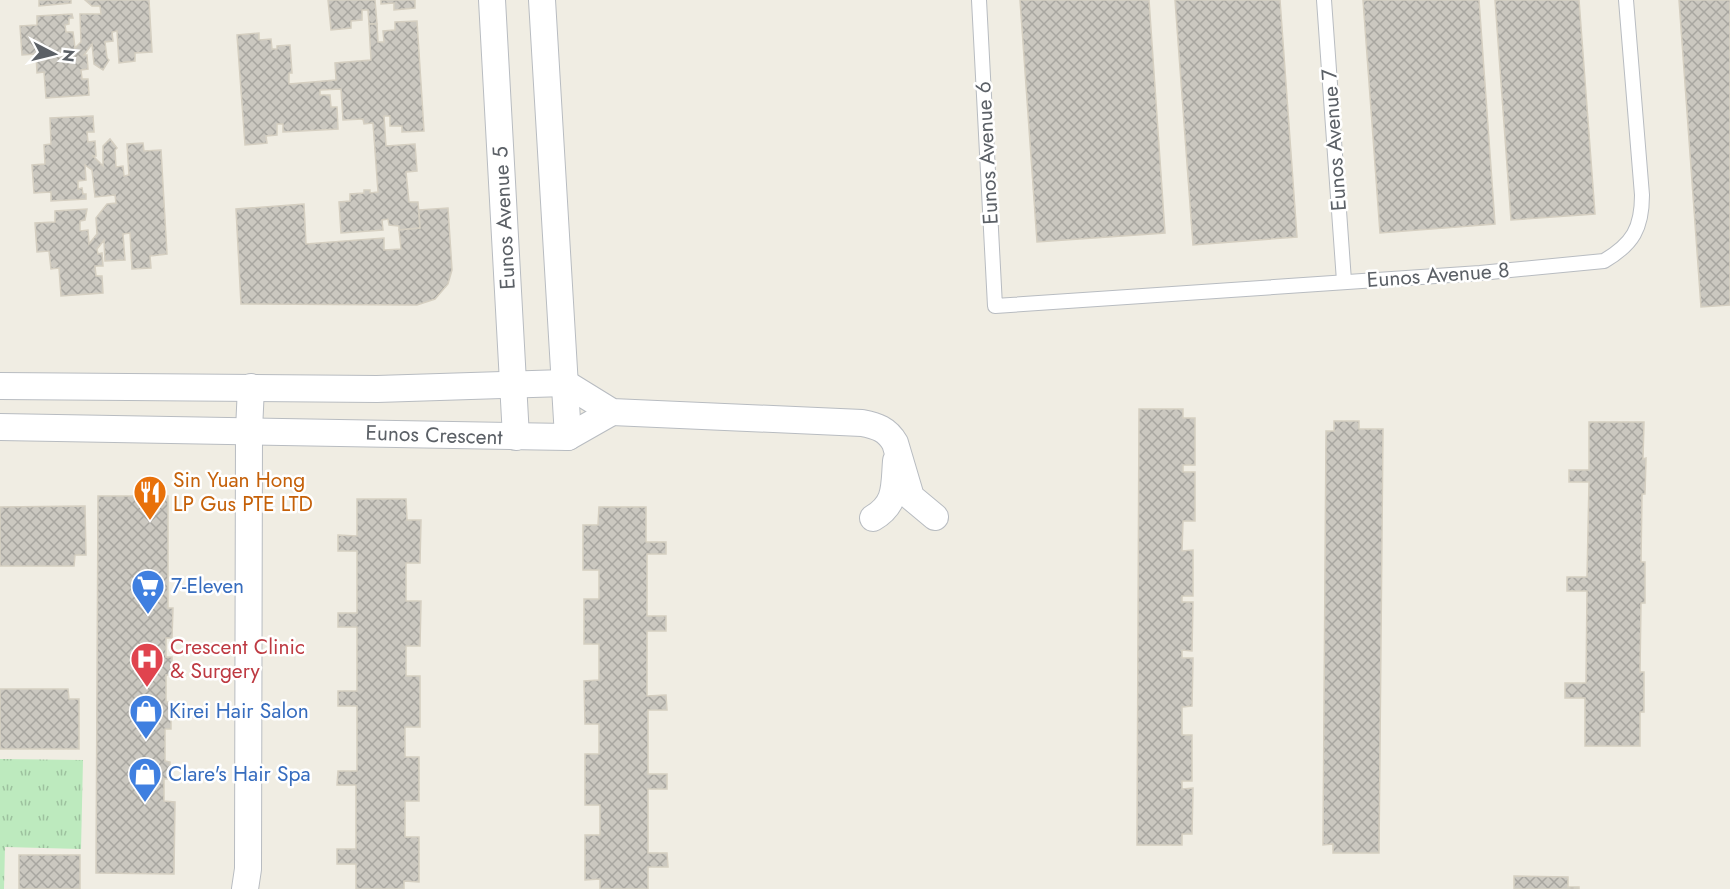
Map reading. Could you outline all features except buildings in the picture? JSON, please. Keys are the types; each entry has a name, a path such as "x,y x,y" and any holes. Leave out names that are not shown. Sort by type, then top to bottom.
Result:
{"street":[{"name":"Eunos Avenue 5","path":"492,0 516,437"},
{"path":"542,0 568,437"},
{"name":"Eunos Crescent","path":"0,386 377,389 565,383"},
{"path":"565,383 612,412 862,423 885,430 891,435 911,497 935,517"},
{"path":"245,889 248,868 251,387"},
{"name":"Eunos Crescent","path":"0,427 568,437 612,412"},
{"path":"873,518 885,511 891,500 897,452"}],"lane":[{"name":"Eunos Avenue 6","path":"979,0 995,306"},
{"name":"Eunos Avenue 7","path":"1324,0 1344,281"},
{"name":"Eunos Avenue 8","path":"995,306 1480,273 1604,261 1621,252 1634,236 1642,215 1626,0"}],"green space":[{"path":"0,759 83,760 81,849 5,847 4,889 0,889"}],"place":[{"name":"Sin Yuan Hong LP Gus PTE LTD","path":"150,521"},
{"name":"7-Eleven","path":"148,615"},
{"name":"Crescent Clinic & Surgery","path":"147,688"},
{"name":"Kirei Hair Salon","path":"146,740"},
{"name":"Clare's Hair Spa","path":"145,803"}]}
